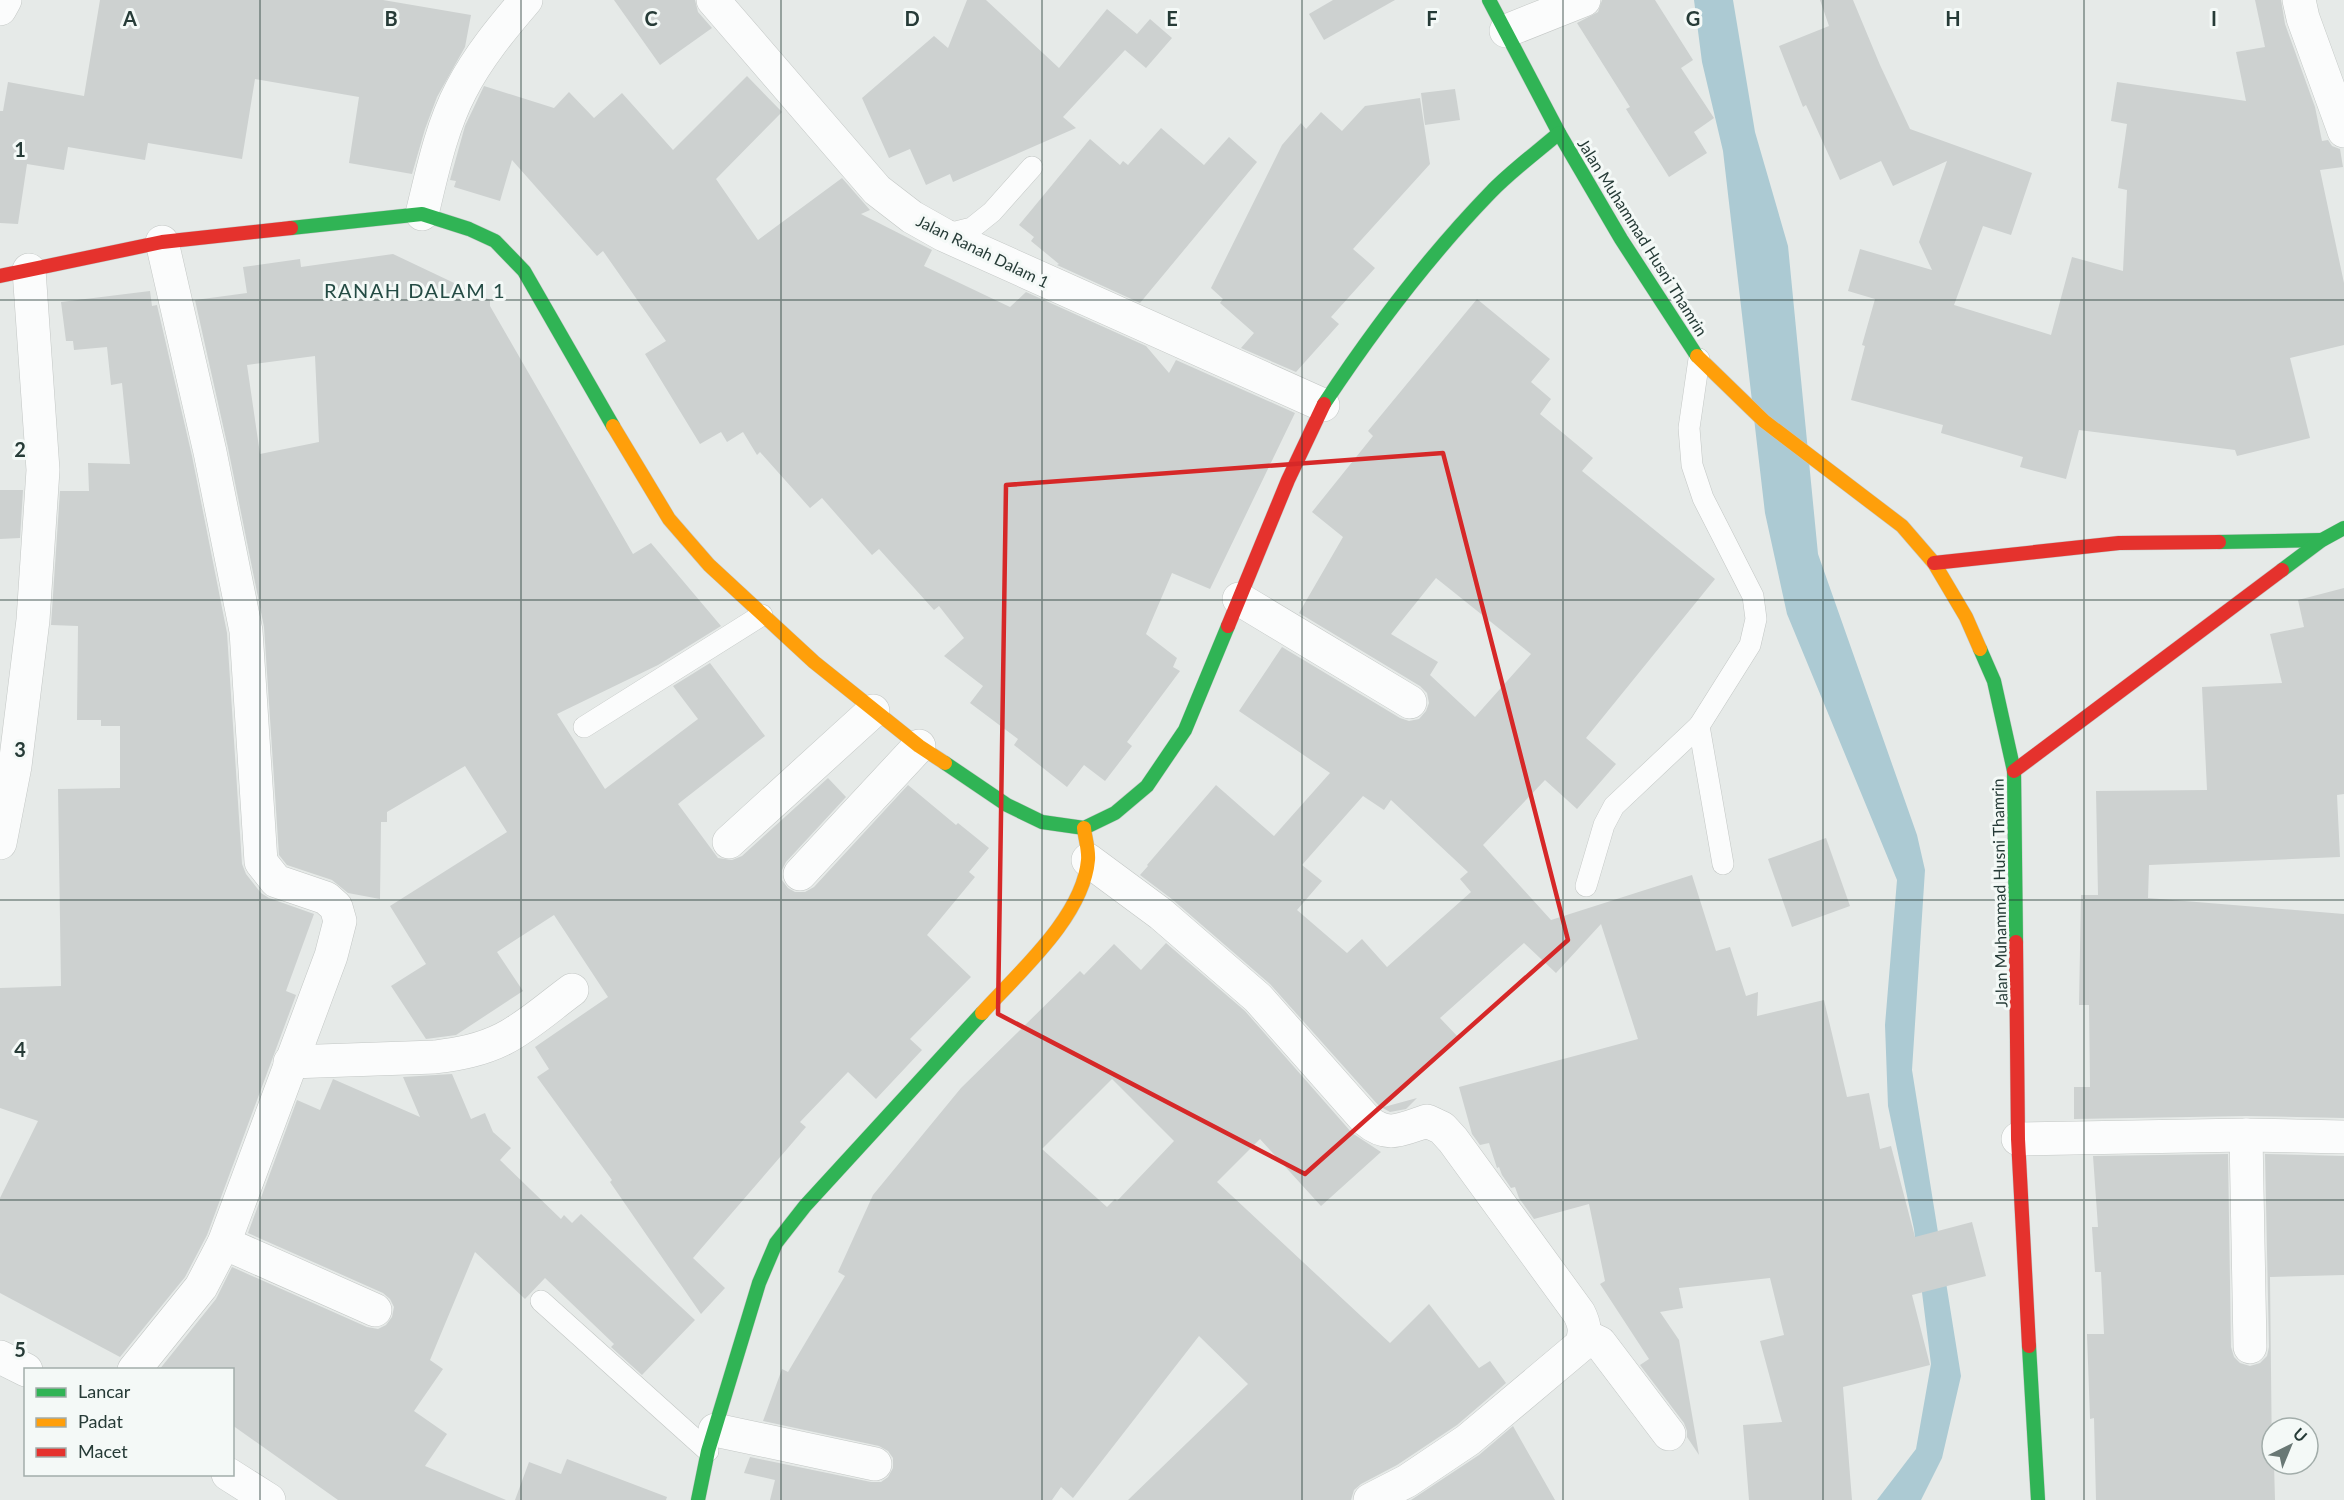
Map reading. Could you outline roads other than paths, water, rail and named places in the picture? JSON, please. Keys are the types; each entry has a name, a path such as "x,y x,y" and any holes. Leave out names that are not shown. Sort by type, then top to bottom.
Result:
{"street":[{"path":"0,9 5,0"},
{"path":"422,214 436,158 460,92 497,34 526,0"},
{"name":"Jalan Ranah Dalam 1","path":"713,0 877,190 912,217 944,235 1323,405"},
{"name":"Jalan Muhammad Husni Thamrin","path":"1489,0 1560,133 1621,239 1700,358 1764,421 1902,526 1934,563 1966,617 1994,681 2014,771 2019,1138 2038,1500"},
{"path":"1506,30 1584,0"},
{"path":"2299,0 2303,18 2344,131"},
{"path":"698,1500 711,1441 744,1330 759,1283 776,1243 812,1198 931,1072 1058,930 1078,896 1086,844 1115,813 1148,786 1185,730 1288,480 1323,405 1386,316 1441,248 1491,192 1560,133"},
{"path":"0,843 15,766 33,620 43,470 15,273 162,242 422,214 469,229 495,241 524,271 633,461 669,519 709,565 762,615 873,711 919,746 1007,806 1086,844 1161,914 1258,998 1377,1130 1393,1132 1427,1121 1442,1128 1579,1313 1585,1325 1585,1336 1581,1345 1468,1440 1407,1481 1370,1500"},
{"path":"136,1368 201,1287 224,1244 331,956 340,921 339,913 332,902 276,881 261,862 246,631 210,452 162,242"},
{"path":"2014,771 2322,540 2344,528"},
{"path":"1934,563 2118,543 2322,540"},
{"path":"1239,599 1410,702"},
{"path":"729,842 873,711"},
{"path":"800,874 919,746"},
{"path":"290,1062 435,1057 483,1048 505,1039 572,990"},
{"path":"2246,1135 2250,1347"},
{"path":"2019,1138 2246,1135 2344,1137"},
{"path":"224,1244 375,1310"},
{"path":"1585,1336 1600,1343 1669,1434"},
{"path":"0,1357 24,1369"},
{"path":"711,1441 875,1464"},
{"path":"231,1476 269,1500"}],"lane":[{"path":"944,235 972,228 992,212 1032,167"},
{"path":"1586,886 1604,825 1614,806 1699,726 1750,645 1756,620 1753,596 1703,498 1692,465 1689,428 1700,358"},
{"path":"584,727 762,615"},
{"path":"1699,726 1723,864"},
{"path":"541,1301 711,1441"}],"water":[{"path":"1694,0 1733,0 1755,132 1788,246 1818,554 1917,835 1925,870 1912,1070 1961,1376 1942,1458 1921,1500 1877,1500 1916,1449 1931,1364 1914,1229 1888,1106 1885,1025 1897,880 1787,614 1765,513 1723,151 1702,62"}],"district":[{"name":"RANAH DALAM 1","path":"415,290"}]}
